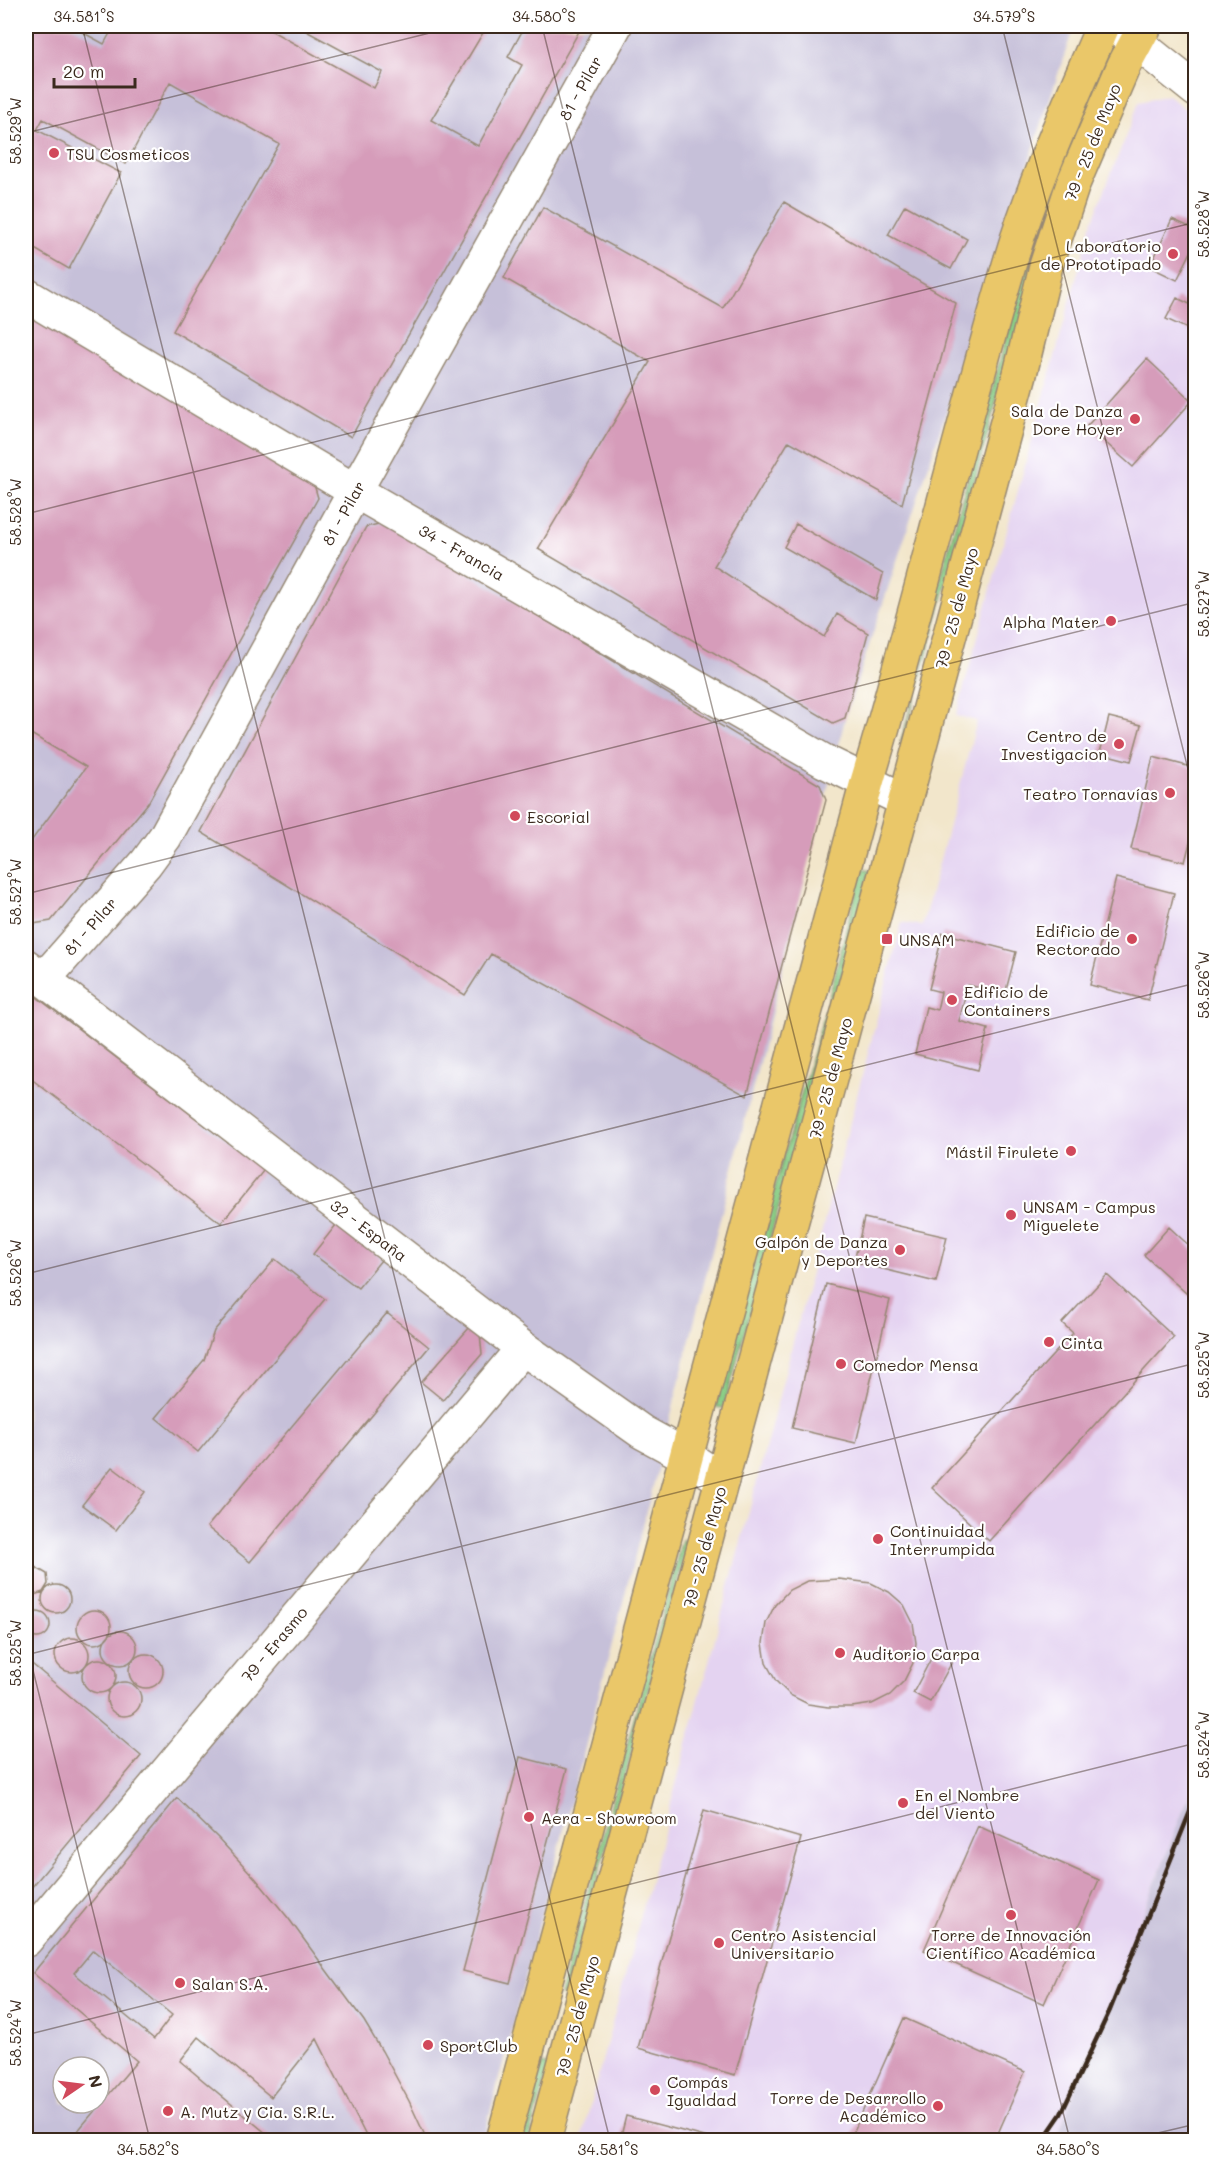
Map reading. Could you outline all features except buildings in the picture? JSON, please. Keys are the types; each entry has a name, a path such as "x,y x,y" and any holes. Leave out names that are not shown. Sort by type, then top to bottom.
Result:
{"main road":[{"name":"79 - 25 de Mayo","path":"503,2140 867,782 1011,261 1039,176 1103,26"},
{"name":"79 - 25 de Mayo","path":"544,2140 1020,374 1047,266 1073,184 1132,31"}],"street":[{"name":"81 - Pilar","path":"34,973 146,863 165,837 615,26"},
{"path":"1132,31 1196,90"},
{"name":"34 - Francia","path":"26,295 355,491 824,761 904,800"},
{"name":"32 - España","path":"34,973 523,1348 642,1432 686,1456 722,1480"},
{"name":"79 - Erasmo","path":"26,1940 523,1348"}],"shaded area":[{"path":"26,26 1077,26 1070,38 846,715 657,1471 483,2140 26,2140"},
{"name":"UNSAM - Campus Miguelete","path":"1168,95 1196,118 1195,1780 1056,2140 581,2140 751,1504 902,922 922,926 977,721 956,716 1091,225 1139,102"},
{"path":"1195,1780 1195,2140 1056,2140"}],"green space":[{"path":"1107,57 1109,58 1001,384 903,742 901,742 922,664 930,617 1028,258 1045,207"},
{"path":"862,869 870,871 816,1072 724,1408 715,1407 828,1002"},
{"path":"682,1540 688,1541 566,1997 560,1995"},
{"path":"542,2064 549,2066 529,2140 522,2140"}],"railway":[{"path":"1043,2140 1061,2114 1110,2010 1196,1797"}],"place":[{"name":"TSU Cosmeticos","path":"54,153"},
{"name":"Laboratorio de Prototipado","path":"1173,254"},
{"name":"Sala de Danza Dore Hoyer","path":"1135,419"},
{"name":"Alpha Mater","path":"1111,621"},
{"name":"Centro de Investigacion","path":"1119,744"},
{"name":"Teatro Tornavías","path":"1170,793"},
{"name":"Escorial","path":"515,816"},
{"name":"UNSAM","path":"887,939"},
{"name":"Edificio de Rectorado","path":"1132,939"},
{"name":"Edificio de Containers","path":"952,1000"},
{"name":"Mástil Firulete","path":"1071,1151"},
{"name":"UNSAM - Campus Miguelete","path":"1011,1215"},
{"name":"Galpón de Danza y Deportes","path":"900,1250"},
{"name":"Cinta","path":"1049,1342"},
{"name":"Comedor Mensa","path":"841,1364"},
{"name":"Continuidad Interrumpida","path":"878,1539"},
{"name":"Auditorio Carpa","path":"840,1653"},
{"name":"En el Nombre del Viento","path":"903,1803"},
{"name":"Aera - Showroom","path":"529,1817"},
{"name":"Torre de Innovación Científico Académica","path":"1011,1915"},
{"name":"Centro Asistencial Universitario","path":"719,1943"},
{"name":"Salan S.A.","path":"180,1983"},
{"name":"SportClub","path":"428,2045"},
{"name":"Compás Igualdad","path":"655,2090"},
{"name":"Torre de Desarrollo Académico","path":"938,2106"},
{"name":"A. Mutz y Cia. S.R.L.","path":"168,2111"}]}
